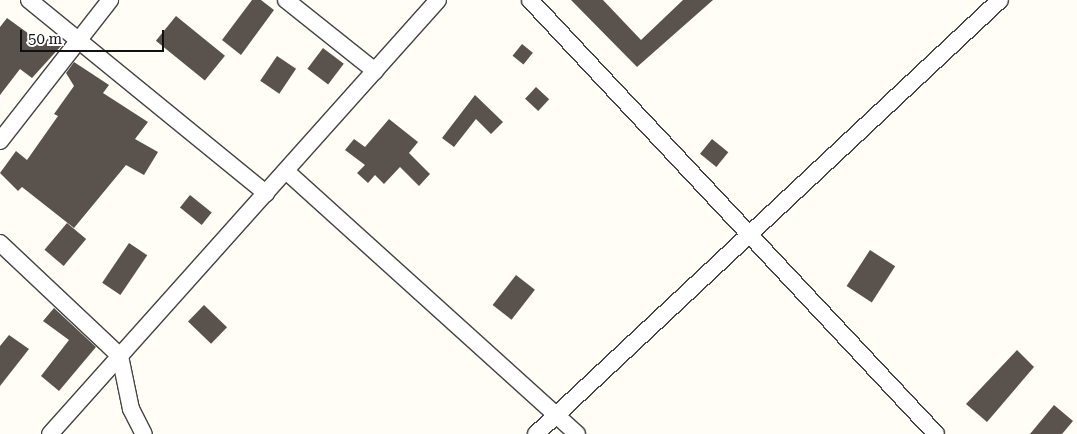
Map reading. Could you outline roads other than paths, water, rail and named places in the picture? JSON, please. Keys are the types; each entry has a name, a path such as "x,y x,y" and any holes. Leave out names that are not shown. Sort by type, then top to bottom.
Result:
{"street":[{"path":"29,0 79,38 266,193"},
{"path":"0,141 110,0"},
{"path":"286,0 375,71"},
{"path":"50,434 438,0"},
{"path":"530,0 936,434"},
{"path":"536,434 747,233 1000,0"},
{"path":"286,171 577,434"},
{"path":"0,243 120,356 131,409 144,434"}]}
